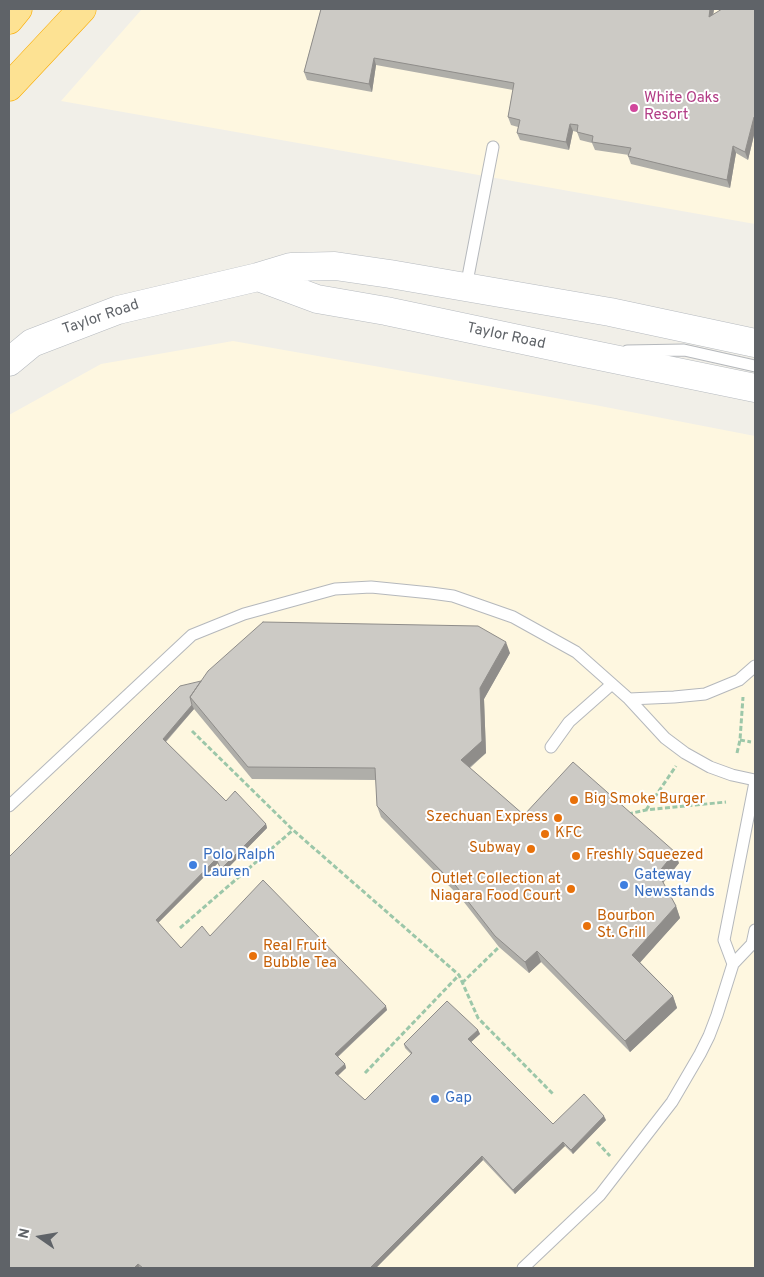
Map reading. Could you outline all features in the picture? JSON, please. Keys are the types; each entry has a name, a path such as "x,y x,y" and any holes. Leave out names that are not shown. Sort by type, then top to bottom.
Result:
{"highway":[{"path":"9,20 18,9"},
{"path":"9,87 82,9"}],"main road":[{"name":"Taylor Road","path":"9,362 32,343 118,310 292,268 336,266 610,312 755,343"},
{"name":"Taylor Road","path":"258,277 317,299 386,311 575,352 755,388"}],"lane":[{"path":"466,287 493,147"},
{"path":"575,352 684,350 755,366"},
{"path":"9,806 192,634 244,614 335,589 371,587 431,592 453,596 513,617 576,652 629,699 665,738 685,753 710,767 755,781 724,940 733,964"},
{"path":"629,699 705,694 739,680 755,666"},
{"path":"551,747 569,722 612,684"},
{"path":"523,1268 600,1195 672,1102 709,1036 733,964 752,944 755,930"}],"path":[{"path":"737,753 740,740 744,689"},
{"path":"192,731 293,830 459,975 478,1018 553,1094"},
{"path":"740,740 751,742"},
{"path":"646,810 685,753"},
{"path":"624,815 646,810 726,802"},
{"path":"180,928 293,830"},
{"path":"462,983 505,941"},
{"path":"364,1073 459,975"}],"shaded area":[{"path":"142,9 755,9 755,224 61,101"},
{"path":"233,341 595,405 755,436 755,1268 9,1268 9,415 101,364"}],"building":[{"name":"White Oaks Resort","path":"321,9 710,9 709,17 722,9 755,9 755,118 745,152 733,146 727,180 628,156 631,148 592,142 593,136 577,132 578,125 570,124 566,142 517,133 520,120 508,117 514,83 374,58 369,84 304,72"},
{"path":"263,622 478,626 506,642 480,688 482,741 461,760 524,815 573,762 675,852 658,873 676,906 632,955 673,996 625,1041 537,951 525,962 495,936 456,886 377,806 375,768 248,767 190,697 208,671"},
{"path":"201,681 190,697 192,705 163,739 226,801 235,791 266,824 221,869 216,859 156,920 181,948 202,926 210,936 263,880 386,1006 335,1054 345,1064 335,1073 365,1100 412,1053 404,1044 447,1001 478,1030 468,1039 553,1124 584,1094 604,1116 571,1150 563,1142 513,1190 482,1156 370,1268 143,1268 138,1264 134,1268 9,1268 9,857 180,686"}],"place":[{"name":"White Oaks Resort","path":"634,108"},
{"name":"Big Smoke Burger","path":"574,800"},
{"name":"Szechuan Express","path":"558,818"},
{"name":"KFC","path":"545,834"},
{"name":"Subway","path":"531,849"},
{"name":"Freshly Squeezed","path":"576,856"},
{"name":"Polo Ralph Lauren","path":"193,865"},
{"name":"Gateway Newsstands","path":"624,885"},
{"name":"Outlet Collection at Niagara Food Court","path":"571,889"},
{"name":"Bourbon St. Grill","path":"587,926"},
{"name":"Real Fruit Bubble Tea","path":"253,956"},
{"name":"Gap","path":"435,1099"}]}
